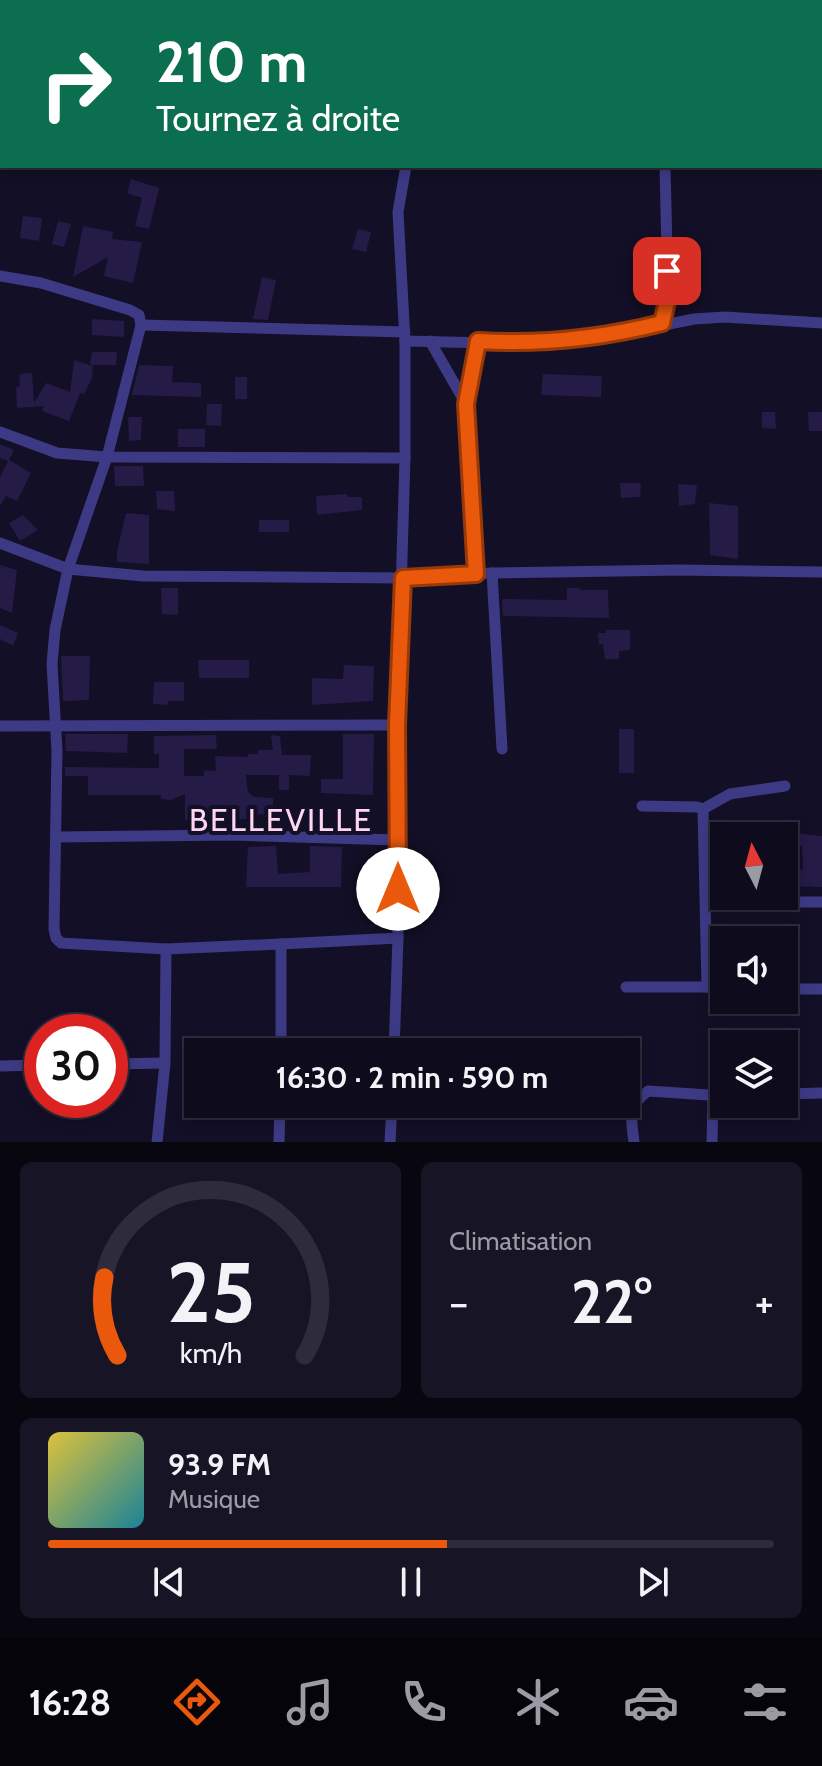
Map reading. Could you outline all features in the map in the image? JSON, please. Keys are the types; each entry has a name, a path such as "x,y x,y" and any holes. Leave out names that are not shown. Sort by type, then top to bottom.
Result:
{"street":[{"path":"394,1038 398,938 397,725 405,458 405,337 398,212 406,168"},
{"path":"662,323 668,297 665,168"},
{"path":"0,276 41,283 130,310 139,315 141,325 107,457 68,569 52,664 57,837 56,938 61,943 166,949 398,938"},
{"path":"141,325 526,344 629,332 662,323 725,317 822,323"},
{"path":"430,341 466,404"},
{"path":"476,574 466,404 478,341"},
{"path":"0,432 57,453 107,457 405,458"},
{"path":"0,543 68,569 143,576 403,578 492,573 679,570 822,572"},
{"path":"492,573 502,749"},
{"path":"0,723 17,726 397,725"},
{"path":"642,806 703,809 730,794 785,786"},
{"path":"626,987 707,987 703,809"},
{"path":"57,837 232,835 398,840"},
{"path":"798,902 822,902"},
{"path":"281,944 281,1038"},
{"path":"157,1142 165,1063 166,949"},
{"path":"798,989 822,989"},
{"path":"128,1064 165,1063"},
{"path":"0,1066 24,1065"},
{"path":"634,1142 631,1113 636,1100 648,1091 710,1095"},
{"path":"798,1094 822,1093"},
{"path":"279,1142 280,1118"},
{"path":"390,1142 391,1118"},
{"path":"712,1142 715,1118"}],"building":[{"path":"131,179 159,188 149,229 135,226 142,198 127,193"},
{"path":"23,216 42,218 39,241 20,238"},
{"path":"58,221 71,224 64,247 52,244"},
{"path":"83,226 113,232 112,239 142,242 133,283 104,276 108,257 73,277"},
{"path":"358,229 371,232 366,252 352,249"},
{"path":"262,277 276,280 268,320 253,319"},
{"path":"92,319 124,321 124,337 92,335"},
{"path":"92,352 117,352 116,365 90,365"},
{"path":"74,360 93,366 92,378 84,394 80,393 69,421 42,411 44,406 17,408 16,387 19,387 20,374 32,373 34,403 46,383 70,392"},
{"path":"139,365 173,366 172,382 201,383 201,397 132,395"},
{"path":"543,374 602,376 601,397 541,395"},
{"path":"235,377 247,377 247,399 235,399"},
{"path":"207,404 222,404 221,426 206,425"},
{"path":"762,412 775,412 776,429 762,428"},
{"path":"808,412 822,412 822,431 809,431"},
{"path":"128,417 142,417 141,440 129,441"},
{"path":"178,429 205,429 205,447 178,447"},
{"path":"0,444 14,450 9,460 31,473 17,501 6,496 0,506 0,477 8,461 0,458"},
{"path":"114,466 143,466 144,486 115,486"},
{"path":"620,483 641,483 640,497 621,498"},
{"path":"678,484 697,485 695,504 679,506"},
{"path":"156,491 174,491 175,511 157,509"},
{"path":"347,494 347,497 362,497 362,510 317,515 316,496"},
{"path":"709,503 738,506 738,559 710,555"},
{"path":"126,513 149,515 149,564 117,562"},
{"path":"23,515 38,530 20,541 9,523"},
{"path":"259,520 289,520 289,532 259,532"},
{"path":"0,565 17,570 12,613 0,608"},
{"path":"161,588 178,588 178,615 162,614"},
{"path":"567,588 608,590 609,618 503,616 502,599 567,600"},
{"path":"0,625 18,633 13,646 0,639"},
{"path":"606,630 630,630 630,650 619,651 619,659 605,659 598,633 606,633"},
{"path":"61,656 90,656 89,700 63,701"},
{"path":"198,660 249,660 249,678 199,678"},
{"path":"344,665 374,666 373,701 312,705 312,678 343,679"},
{"path":"154,682 184,682 184,701 168,701 168,705 153,704"},
{"path":"619,729 634,729 634,773 619,773"},
{"path":"65,734 128,734 127,753 66,751"},
{"path":"343,734 374,734 373,795 321,793 321,779 343,779"},
{"path":"216,735 217,749 184,749 184,776 204,776 204,770 216,771 215,756 248,757 248,754 258,754 258,750 273,750 271,735 280,736 282,755 311,755 310,776 289,775 289,790 279,790 279,775 246,775 248,792 254,797 273,798 273,815 248,814 248,819 185,820 185,794 171,800 161,799 161,795 88,795 88,776 65,776 65,767 159,768 159,754 154,754 154,736"},
{"path":"798,834 822,836 822,887 798,886 798,870 803,869 802,846 798,845"},
{"path":"276,846 278,874 310,872 310,846 342,847 341,887 246,887 248,847"}],"district":[{"name":"BELLEVILLE","path":"281,819"}],"route":[{"path":"398,889 397,725 403,578 476,574 466,404 478,341 526,344 629,332 662,323 668,297 667,271"}]}
